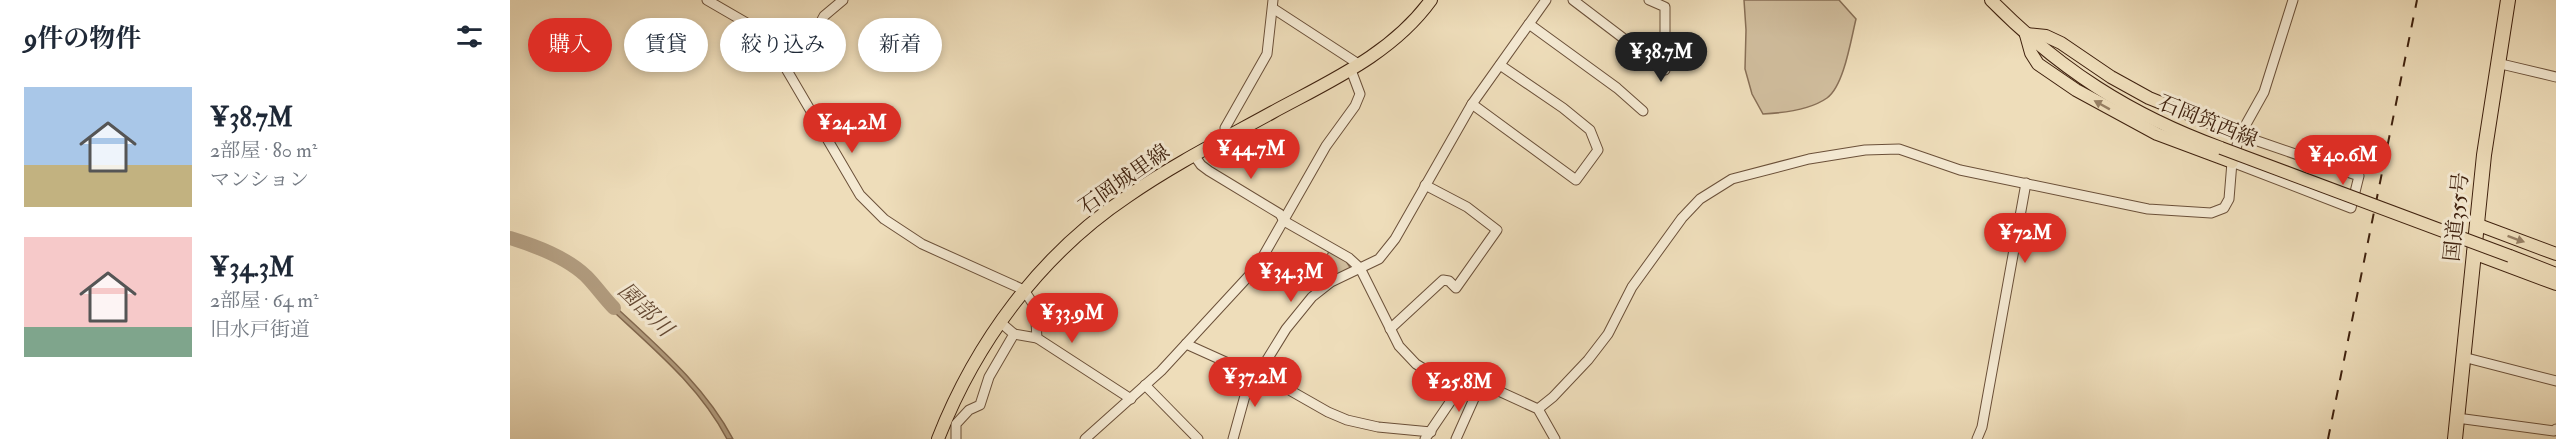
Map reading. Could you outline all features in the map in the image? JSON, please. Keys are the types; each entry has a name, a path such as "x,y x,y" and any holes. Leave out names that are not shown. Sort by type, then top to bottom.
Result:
{"highway":[{"name":"国道355号","path":"2455,439 2476,224 2497,63 2508,0"}],"main road":[{"name":"石岡城里線","path":"938,439 966,378 1000,322 1024,290 1062,250 1109,210 1146,184 1194,155 1355,67 1399,36 1431,0"},
{"name":"石岡筑西線","path":"1990,0 2025,34 2076,73 2135,111 2172,130 2556,273"},
{"path":"2232,162 2157,134 2076,90 2038,64 2025,34 2046,36 2061,43 2149,98 2240,135"},
{"path":"2476,224 2556,254"},
{"path":"2473,253 2556,284"}],"street":[{"path":"707,0 738,18"},
{"path":"823,18 843,0"},
{"path":"1233,439 1254,375 1286,329 1312,297 1331,282 1379,259 1392,242 1472,104 1546,0"},
{"path":"1573,0 1665,70 1665,7 1649,0"},
{"path":"1539,409 1588,360 1608,334 1632,287 1682,218 1700,199 1732,179 1809,159 1865,150 1899,149 1960,170 2148,209 2211,213 2224,208 2229,199 2232,162 2240,135 2264,92 2293,0"},
{"path":"1085,439 1145,386 1257,267 1326,146 1355,106 1360,94 1355,67 1274,5 1267,54 1225,128 1227,137"},
{"path":"1529,24 1617,88 1643,111"},
{"path":"2497,63 2556,77"},
{"path":"1472,104 1576,180 1593,158 1598,150 1590,130 1563,108 1500,65"},
{"path":"788,72 860,195 884,219 922,244 1024,290 1035,307 1036,338"},
{"path":"2232,162 2351,208 2359,176 2240,135"},
{"path":"1194,155 1209,171 1280,214 1284,220 1349,258 1360,268 1399,346 1416,364 1434,375 1481,383 1539,409 1555,439"},
{"path":"1977,439 1982,427 2026,183"},
{"path":"1390,329 1443,280 1449,281 1456,288 1497,230 1467,207 1425,185"},
{"path":"1000,322 1014,333 1036,338 1131,399"},
{"path":"956,439 956,424 969,410 980,405 989,377 1014,333"},
{"path":"1186,344 1277,383 1347,420 1428,435 1465,380"},
{"path":"2463,357 2556,381"},
{"path":"1456,439 1481,383"},
{"path":"1145,386 1198,439"},
{"path":"2457,418 2554,431 2556,429"}],"shaded area":[{"path":"1744,0 1839,0 1856,19 1842,73 1833,92 1827,98 1805,108 1763,114 1752,94 1745,69"},
{"path":"1330,250 1345,259 1351,269 1334,277 1318,270"},
{"path":"603,295 691,380 733,439 727,439 701,399 670,364 600,299"}],"waterway":[{"name":"園部川","path":"510,238 560,258 578,269 614,308"}],"railway":[{"path":"2328,439 2417,0"}]}
